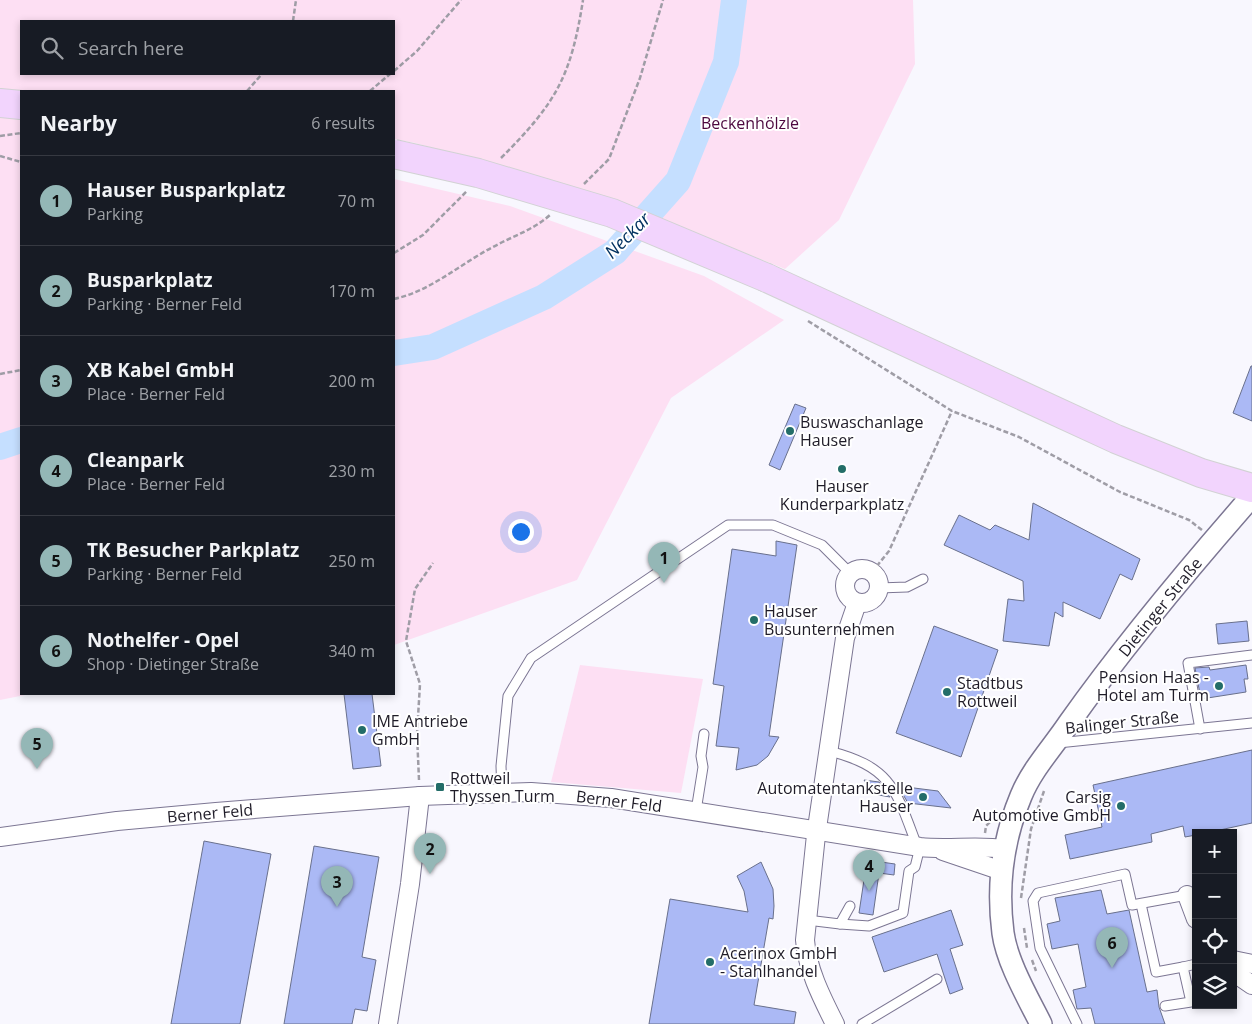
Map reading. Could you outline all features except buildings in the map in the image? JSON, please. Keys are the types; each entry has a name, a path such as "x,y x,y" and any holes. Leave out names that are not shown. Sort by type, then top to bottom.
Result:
{"main road":[{"path":"0,103 20,105"},
{"path":"395,154 487,175 603,210 666,234 767,278 1116,439 1201,473 1252,488"}],"street":[{"name":"Dietinger Straße","path":"1041,1024 1016,970 1003,936 1000,900 1002,871 1005,849 1021,795 1037,766 1098,683 1252,496"},
{"path":"861,569 876,580 872,600 857,602 848,597 845,587 850,573 861,569"},
{"path":"835,1024 821,995 806,951 807,920 817,831 845,638 857,602"},
{"name":"Berner Feld","path":"0,837 117,821 420,796 531,792 611,798 924,847 1002,871"},
{"path":"388,1024 410,884 420,796"},
{"name":"Berner Feld","path":"924,847 982,846 1005,849"},
{"path":"1187,894 1192,907"},
{"path":"1237,961 1252,964"},
{"path":"1237,975 1252,985"}],"lane":[{"path":"502,794 501,766 508,696 531,658 728,525 772,525 822,545 850,573"},
{"path":"876,580 907,587 923,579"},
{"path":"1200,729 1188,663 1252,655"},
{"name":"Balinger Straße","path":"1055,743 1252,723"},
{"path":"696,811 703,767 701,756 704,734"},
{"path":"807,920 869,926 903,913 909,871 915,867 924,847 889,781 873,767 829,751"},
{"path":"1077,1024 1040,948 1032,901 1038,893 1125,874 1132,905 1187,894"},
{"path":"1141,904 1156,972 1192,965"},
{"path":"840,924 850,906"},
{"path":"1165,1006 1191,1002 1183,967"},
{"path":"862,1024 936,979"}],"path":[{"path":"293,20 296,0"},
{"path":"395,70 417,51 461,0"},
{"path":"498,160 534,124 561,86 572,57 583,0"},
{"path":"248,90 261,75"},
{"path":"371,90 389,75"},
{"path":"0,136 20,133"},
{"path":"0,156 20,162"},
{"path":"395,252 422,235 471,187"},
{"path":"802,317 952,412 1018,437 1120,492 1190,520 1214,540"},
{"path":"0,374 20,370"},
{"path":"876,580 952,412"},
{"path":"420,796 417,734 420,684 406,641 415,589 433,563"}],"green space":[{"name":"Beckenhölzle","path":"0,0 913,0 915,64 839,220 785,269 596,193 395,139 395,90 0,90"},
{"path":"0,116 20,119 20,695 25,695 0,700"},
{"path":"395,179 510,206 704,276 784,320 671,398 577,580 395,645"},
{"path":"580,665 703,679 681,793 551,782"}],"waterway":[{"name":"Neckar","path":"395,353 433,347 544,297 615,252 678,181 726,62 734,0"},
{"name":"Neckar","path":"0,447 20,440"}],"place":[{"name":"Buswaschanlage Hauser","path":"790,431"},
{"name":"Hauser Kunderparkplatz","path":"842,469"},
{"name":"Hauser Busparkplatz","path":"664,583"},
{"name":"Hauser Busunternehmen","path":"754,620"},
{"name":"Pension Haas - Hotel am Turm","path":"1219,686"},
{"name":"Stadtbus Rottweil","path":"947,692"},
{"name":"IME Antriebe GmbH","path":"362,730"},
{"name":"TK Besucher Parkplatz","path":"37,769"},
{"name":"Rottweil Thyssen Turm","path":"440,787"},
{"name":"Automatentankstelle Hauser","path":"923,797"},
{"name":"Carsig Automotive GmbH","path":"1121,806"},
{"name":"Busparkplatz","path":"430,874"},
{"name":"Cleanpark","path":"869,891"},
{"name":"XB Kabel GmbH","path":"337,907"},
{"name":"Acerinox GmbH - Stahlhandel","path":"710,962"},
{"name":"Nothelfer - Opel","path":"1112,968"}]}
